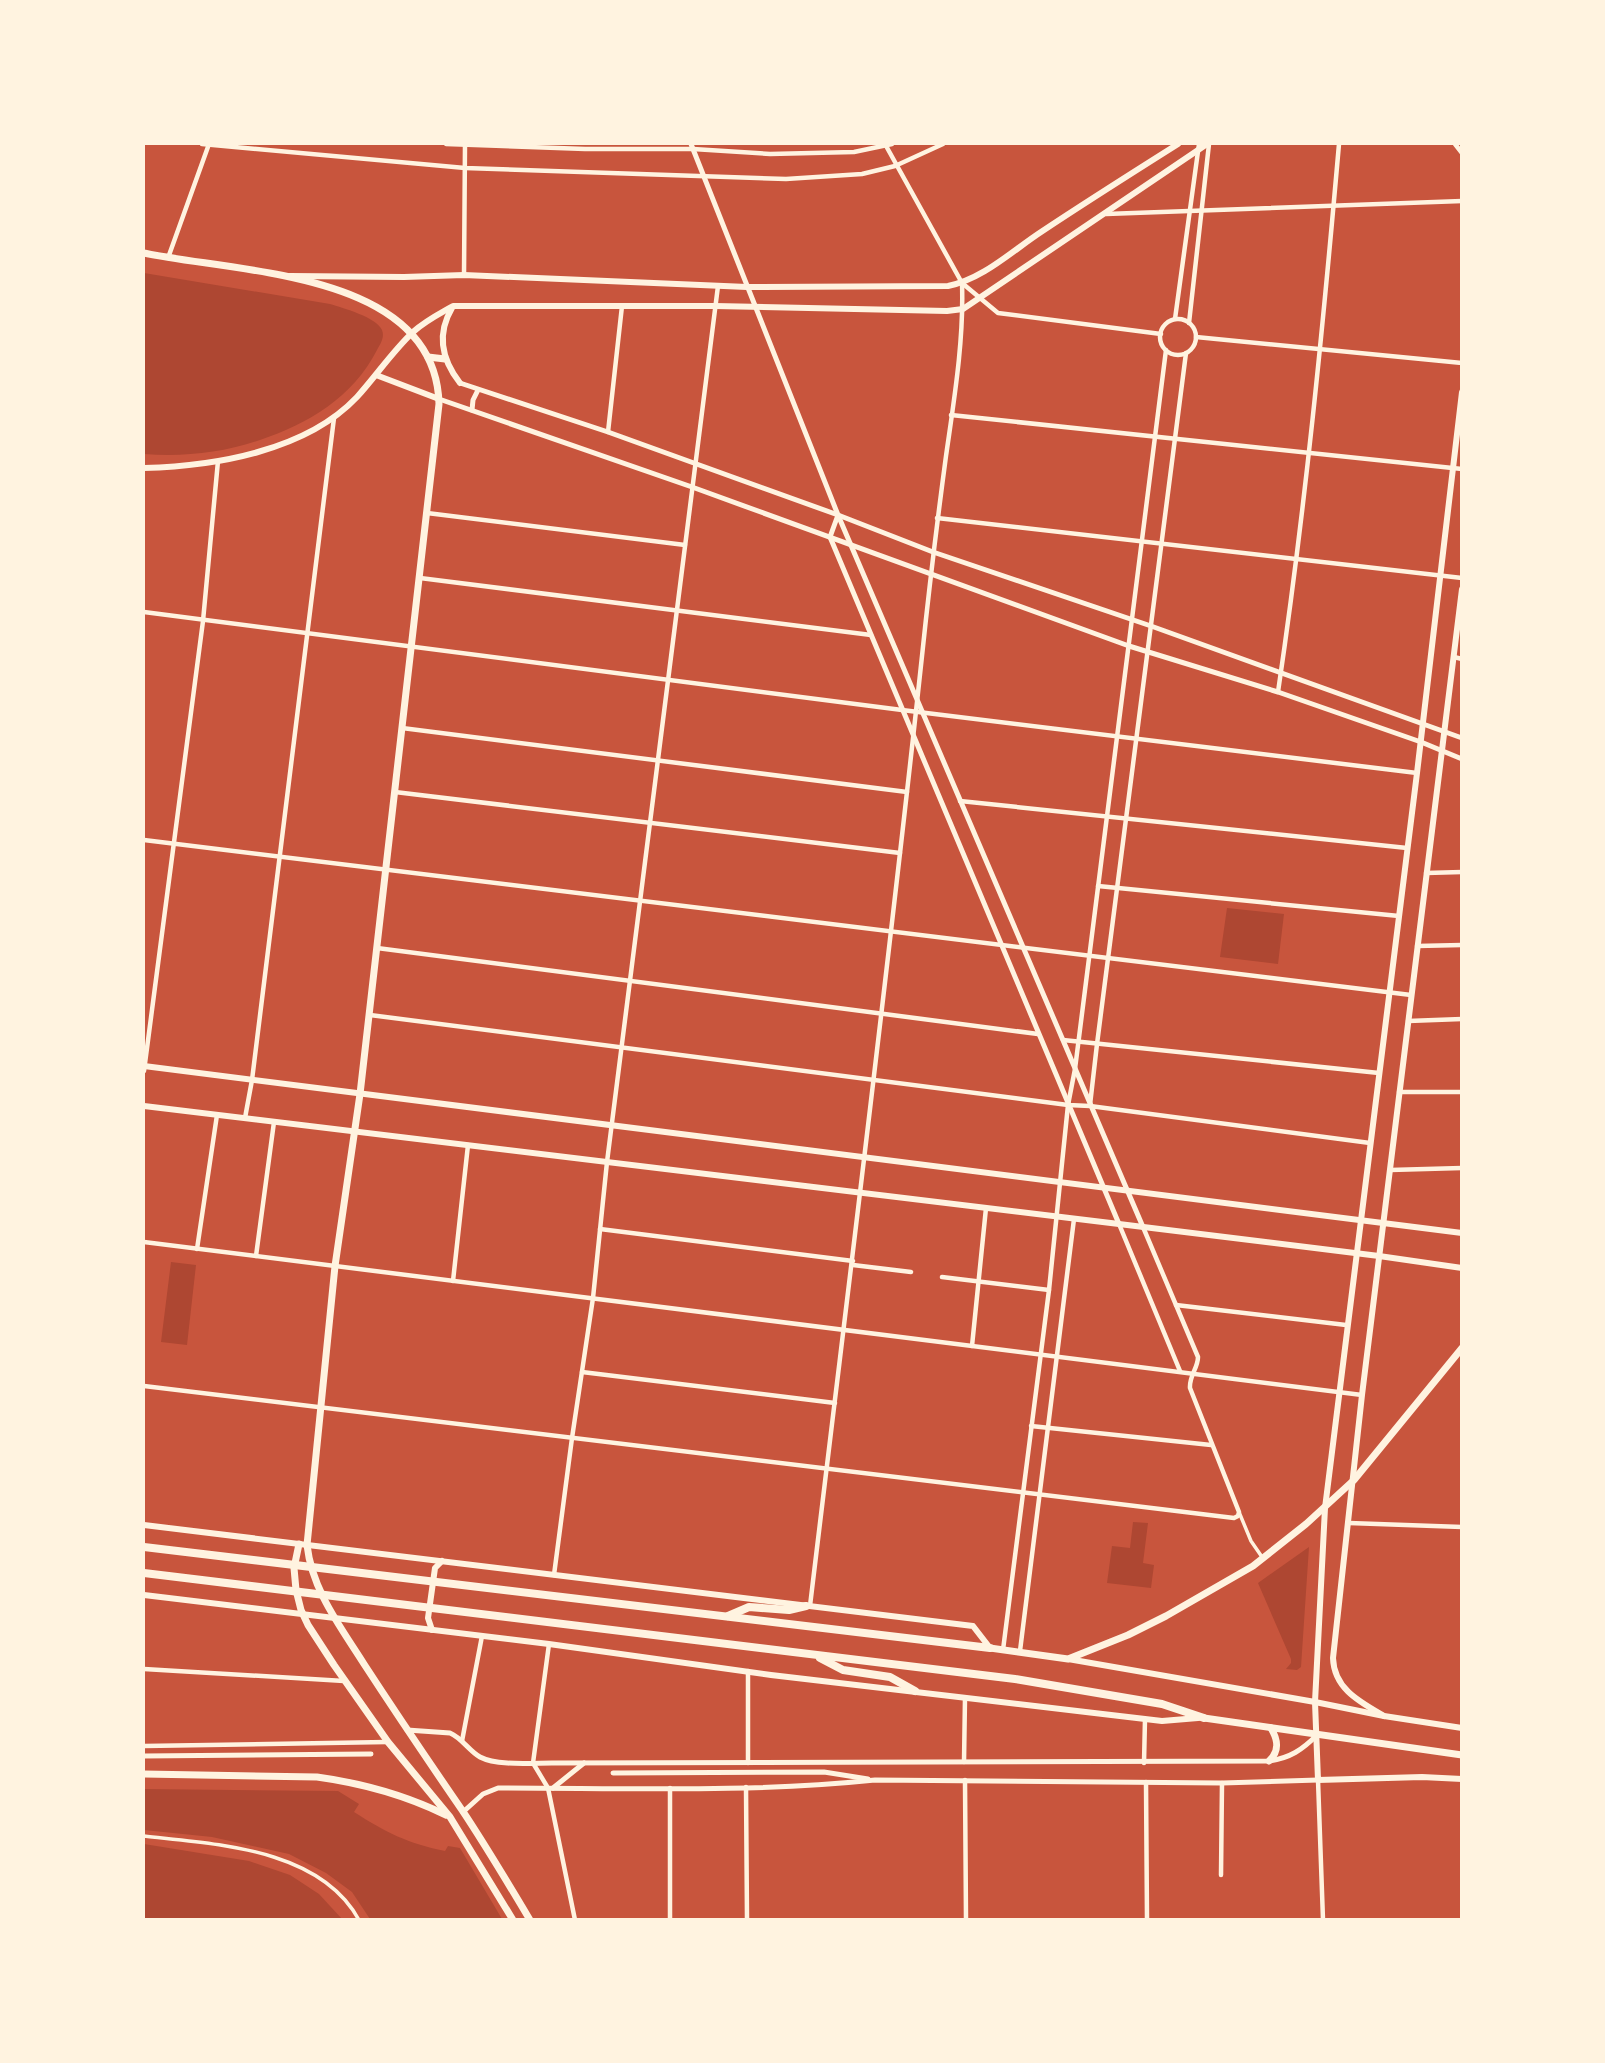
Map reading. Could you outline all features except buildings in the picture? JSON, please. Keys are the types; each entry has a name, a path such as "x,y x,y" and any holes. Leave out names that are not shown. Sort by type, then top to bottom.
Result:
{"highway":[{"path":"144,1547 990,1648"},
{"path":"144,1573 1015,1679 1162,1704 1204,1718"},
{"path":"725,1618 749,1607 789,1610 808,1606"},
{"path":"815,1655 843,1670 890,1677 915,1691"}],"main road":[{"path":"288,276 464,275 747,287 948,286 962,283 982,272 1178,144"},
{"path":"144,468 181,467 274,447 334,418 356,398 412,333 453,306 963,309 1105,214 1198,147 1208,144"},
{"path":"144,253 288,276 339,290 364,301 389,314 412,333 428,357 438,384 439,398 420,578 360,1094 335,1266 321,1408 303,1544 294,1568 298,1601 303,1615 344,1681 388,1742 450,1817 513,1920"},
{"path":"453,306 443,327 442,343 445,359 460,383"},
{"path":"428,357 445,359"},
{"path":"376,375 439,398"},
{"path":"1461,392 1417,773 1338,1391 1325,1508 1315,1702 1318,1780 1422,1777 1461,1779"},
{"path":"1384,1716 1348,1693 1341,1685 1334,1667 1362,1395 1399,1092 1444,731 1458,658 1461,589"},
{"path":"144,1068 1461,1233"},
{"path":"144,1105 1461,1268"},
{"path":"1068,1659 1128,1635 1166,1616 1221,1586 1263,1558 1325,1508 1354,1480 1461,1348"},
{"path":"144,1525 973,1626 990,1648 1068,1659 1461,1728"},
{"path":"303,1544 315,1579 335,1618 406,1730 463,1812 530,1920"},
{"path":"432,1630 428,1618 435,1568 442,1561"},
{"path":"144,1595 1144,1719 1162,1721 1204,1718 1461,1755"},
{"path":"1269,1761 1278,1744 1271,1728"},
{"path":"144,1774 317,1777 344,1781 393,1795 450,1817"}],"street":[{"path":"202,144 465,168 786,178 862,174 895,166 943,144"},
{"path":"167,258 209,144"},
{"path":"446,144 585,149 692,146 770,154 854,152 888,144 895,166 962,283 998,313 1161,334"},
{"path":"464,275 465,144"},
{"path":"1189,323 1208,144"},
{"path":"1278,692 1309,453 1339,144"},
{"path":"1455,144 1461,153"},
{"path":"692,146 838,515 917,699 919,711 1023,946 1198,1357 1198,1364 1189,1383 1190,1388 1251,1541 1263,1558"},
{"path":"1175,319 1198,147"},
{"path":"1105,214 1461,201"},
{"path":"917,699 963,309 962,283"},
{"path":"554,1575 593,1298 611,1125 718,286"},
{"path":"608,432 622,306"},
{"path":"1175,319 1189,323 1196,337 1194,347 1186,353 1176,355 1166,350 1161,334 1166,324 1175,319"},
{"path":"1196,337 1461,363"},
{"path":"1003,1650 1049,1290 1068,1105 1075,1069 1166,350"},
{"path":"1090,1106 1186,353"},
{"path":"460,383 608,432 933,552 1151,626 1461,737"},
{"path":"472,410 478,390"},
{"path":"439,398 1129,646 1278,692 1461,759"},
{"path":"951,415 1461,469"},
{"path":"245,1118 252,1080 334,418"},
{"path":"144,1068 203,621 218,461"},
{"path":"427,513 685,545"},
{"path":"838,515 830,537 1180,1371"},
{"path":"937,518 1461,578"},
{"path":"420,578 871,635"},
{"path":"144,612 902,710 1417,773"},
{"path":"808,1606 862,1193 907,792 919,711"},
{"path":"402,729 907,792"},
{"path":"395,792 900,853"},
{"path":"960,801 1407,848"},
{"path":"144,840 1412,995"},
{"path":"1426,873 1461,872"},
{"path":"1098,886 1399,916"},
{"path":"1418,946 1461,944"},
{"path":"377,948 1038,1034"},
{"path":"369,1015 1370,1143"},
{"path":"1408,1021 1461,1020"},
{"path":"1062,1040 1379,1073"},
{"path":"1399,1092 1461,1092"},
{"path":"197,1249 218,1115"},
{"path":"256,1256 274,1121"},
{"path":"453,1281 468,1145"},
{"path":"1390,1170 1461,1168"},
{"path":"972,1346 986,1208"},
{"path":"1020,1652 1074,1219"},
{"path":"600,1228 911,1272"},
{"path":"144,1242 1362,1395"},
{"path":"942,1277 1049,1290"},
{"path":"1176,1305 1346,1325"},
{"path":"582,1372 835,1403"},
{"path":"144,1386 1229,1518 1238,1516 1239,1512"},
{"path":"1031,1426 1212,1445"},
{"path":"1349,1523 1461,1528"},
{"path":"462,1741 482,1636"},
{"path":"549,1644 533,1763 551,1788 575,1920"},
{"path":"144,1669 344,1681"},
{"path":"748,1671 748,1763"},
{"path":"964,1763 965,1698"},
{"path":"1144,1719 1144,1763"},
{"path":"406,1730 450,1733 489,1762 533,1763 1269,1761 1296,1754 1317,1735"},
{"path":"144,1746 388,1742"},
{"path":"144,1756 371,1754"},
{"path":"551,1788 584,1763"},
{"path":"613,1773 824,1772 875,1780"},
{"path":"463,1812 483,1794 498,1788 822,1786 875,1780 965,1779 1222,1783 1318,1780 1323,1920"},
{"path":"965,1779 966,1920"},
{"path":"1146,1782 1147,1920"},
{"path":"1221,1875 1222,1783"},
{"path":"746,1787 747,1920"},
{"path":"670,1788 670,1920"},
{"path":"144,1836 226,1847 276,1858 316,1875 336,1890 359,1920"}],"shaded area":[{"path":"144,273 330,304 373,321 382,330 383,338 367,367 342,395 328,407 295,426 260,440 217,451 173,455 144,454"},
{"path":"1227,908 1284,914 1278,964 1220,957"},
{"path":"171,1262 196,1265 187,1345 161,1342"},
{"path":"1133,1522 1148,1523 1143,1563 1154,1565 1151,1588 1107,1583 1112,1546 1130,1548"},
{"path":"1309,1547 1301,1667 1297,1670 1286,1669 1291,1659 1258,1583"},
{"path":"144,1789 338,1791 359,1804 354,1812 398,1836 445,1851 448,1846 460,1848 502,1919 370,1919 352,1892 326,1873 289,1854 212,1837 144,1830"},
{"path":"144,1844 249,1861 290,1875 319,1894 342,1919 144,1919"}]}
